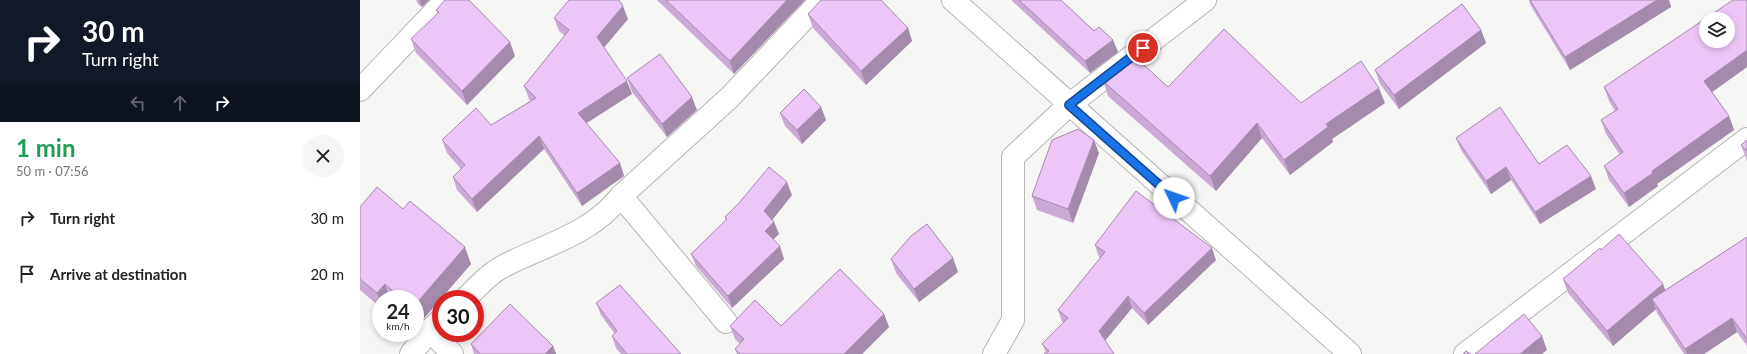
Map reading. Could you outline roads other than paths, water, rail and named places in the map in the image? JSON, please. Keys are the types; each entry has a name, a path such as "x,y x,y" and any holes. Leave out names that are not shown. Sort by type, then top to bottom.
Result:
{"street":[{"path":"360,90 446,0"},
{"path":"474,290 500,268 578,233 609,211 621,196 729,98 822,0"},
{"path":"953,0 1348,353"},
{"path":"994,354 1013,320 1013,157 1069,105 1205,0"},
{"path":"1464,354 1747,138"},
{"path":"621,196 726,322"},
{"path":"411,354 432,329"},
{"path":"445,342 452,354"}]}
